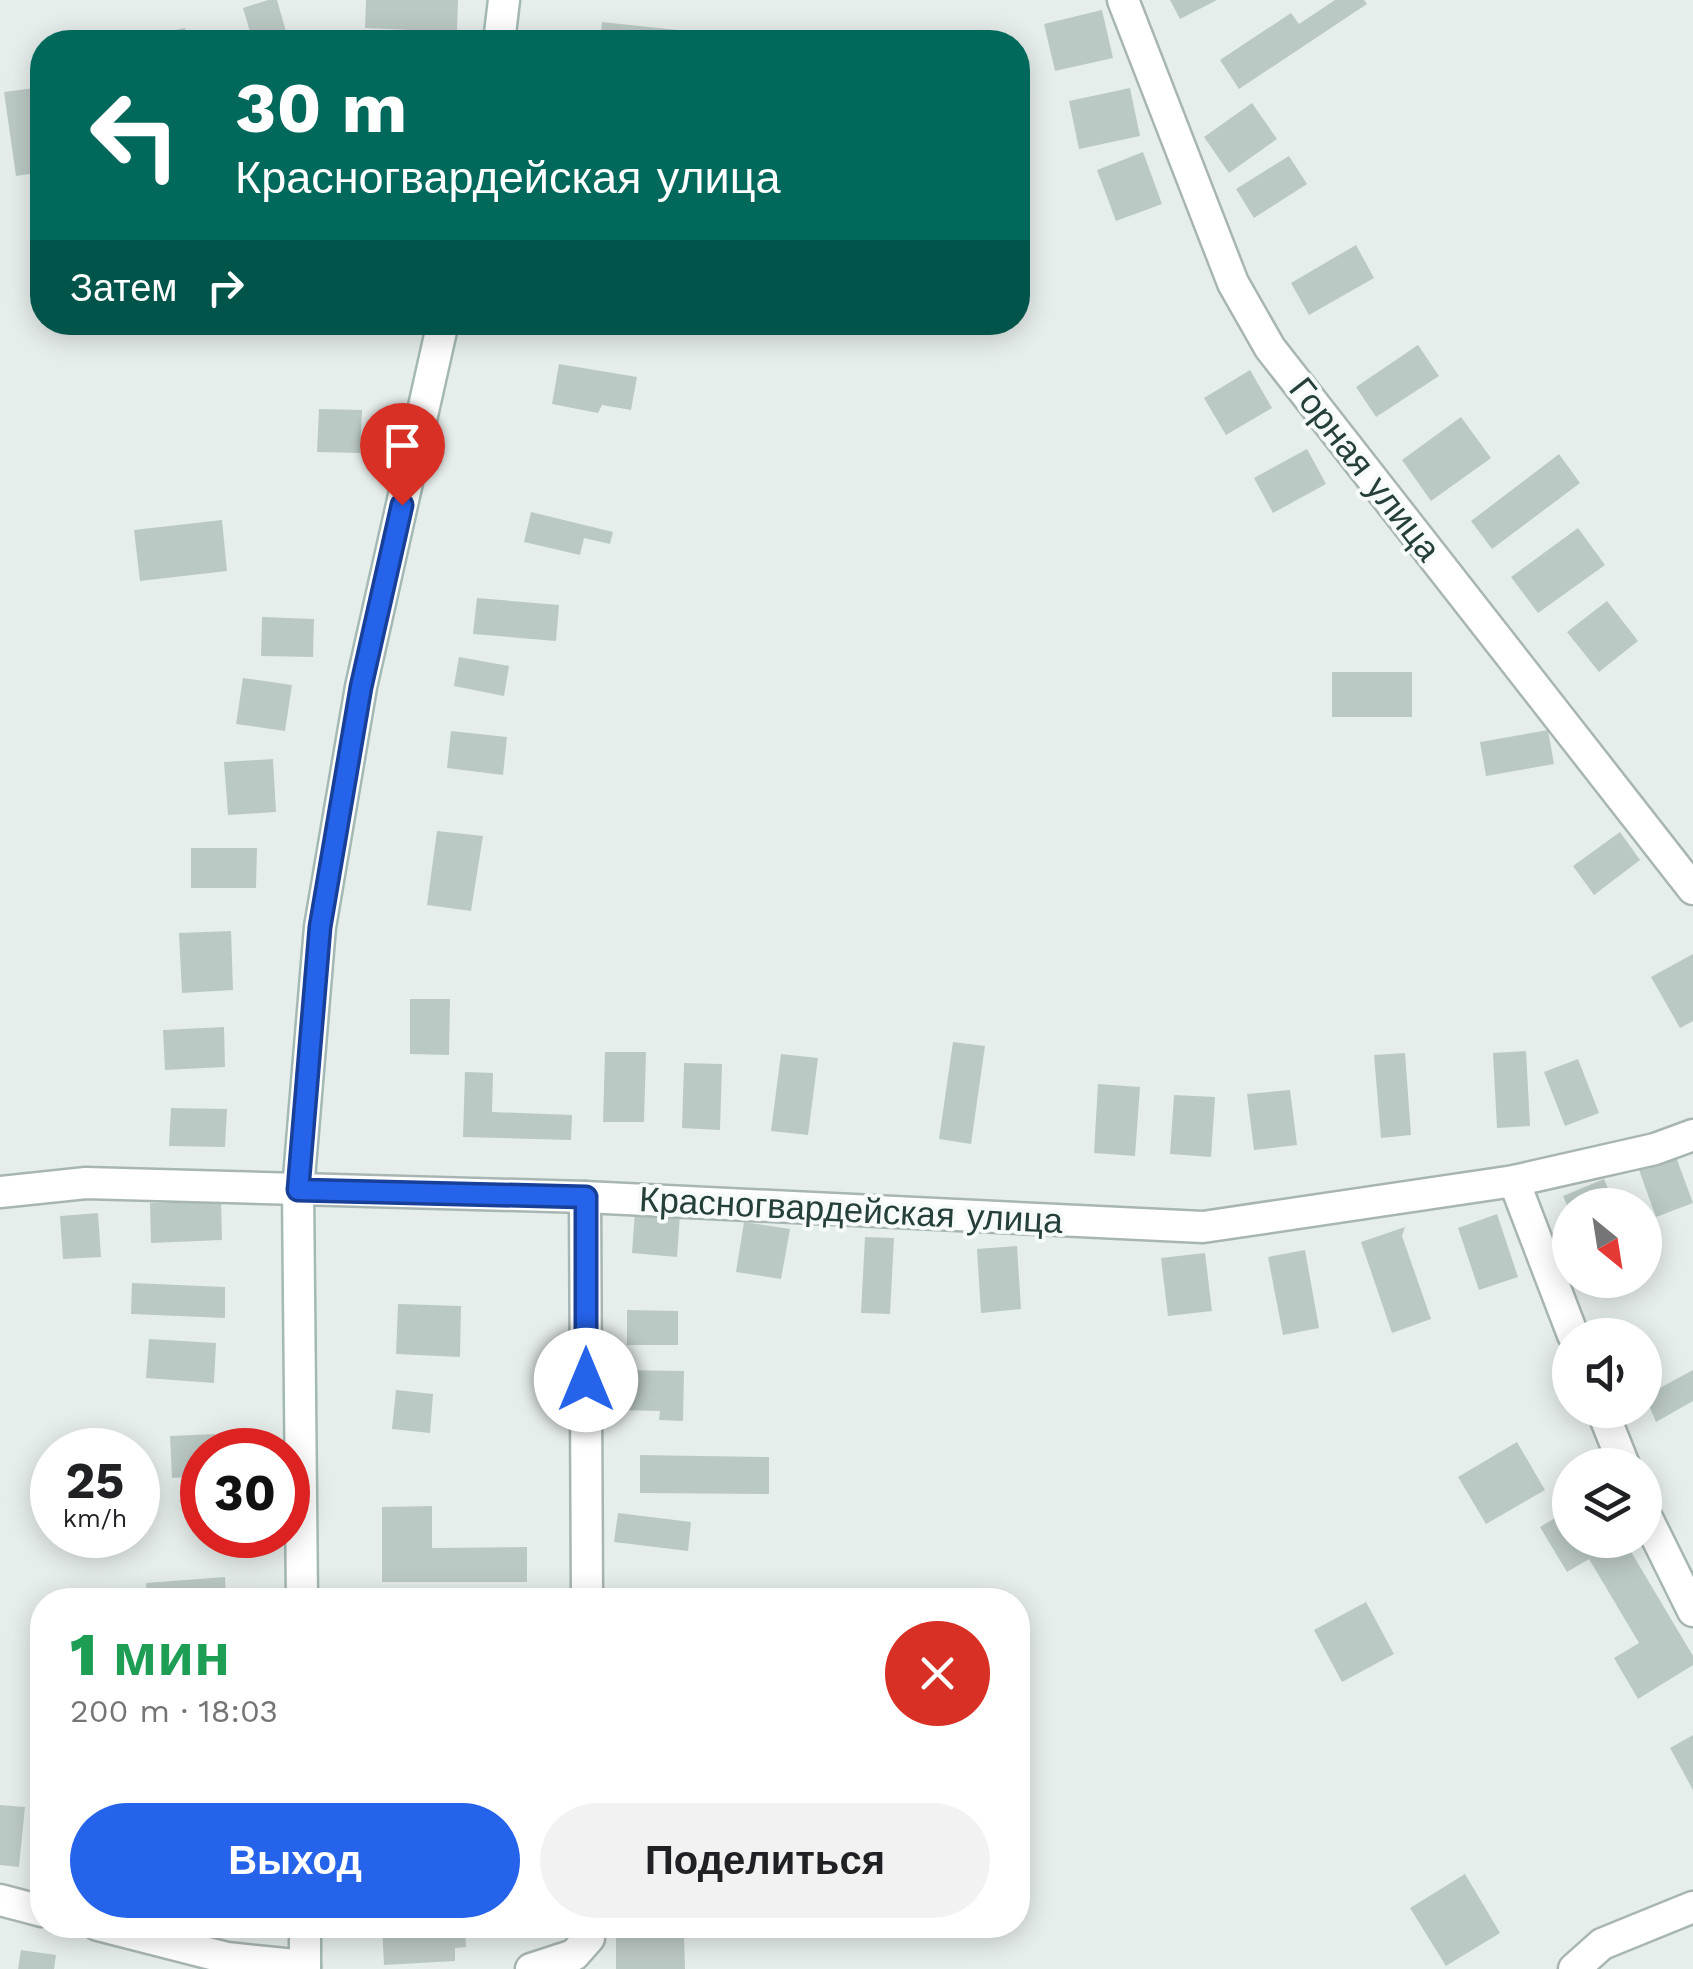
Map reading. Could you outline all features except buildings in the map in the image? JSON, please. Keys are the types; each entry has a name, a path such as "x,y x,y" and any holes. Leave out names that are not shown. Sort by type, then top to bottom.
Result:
{"street":[{"path":"500,30 504,0"},
{"name":"Горная улица","path":"1123,0 1233,283 1270,348 1693,889"},
{"path":"302,1588 298,1190 323,908 361,687 440,335"},
{"name":"Красногвардейская улица","path":"0,1192 86,1184 586,1197 1202,1227 1514,1181 1655,1150 1693,1135"},
{"path":"1514,1181 1567,1318"},
{"path":"586,1197 588,1588"},
{"path":"1662,1548 1693,1611"},
{"path":"0,1900 30,1908"},
{"path":"1574,1969 1602,1944 1693,1908"},
{"path":"148,1938 226,1958 305,1967 305,1938"},
{"path":"531,1969 574,1956 589,1938"}],"route":[{"path":"402,505 361,687 320,927 298,1190 586,1197 586,1380"}]}
